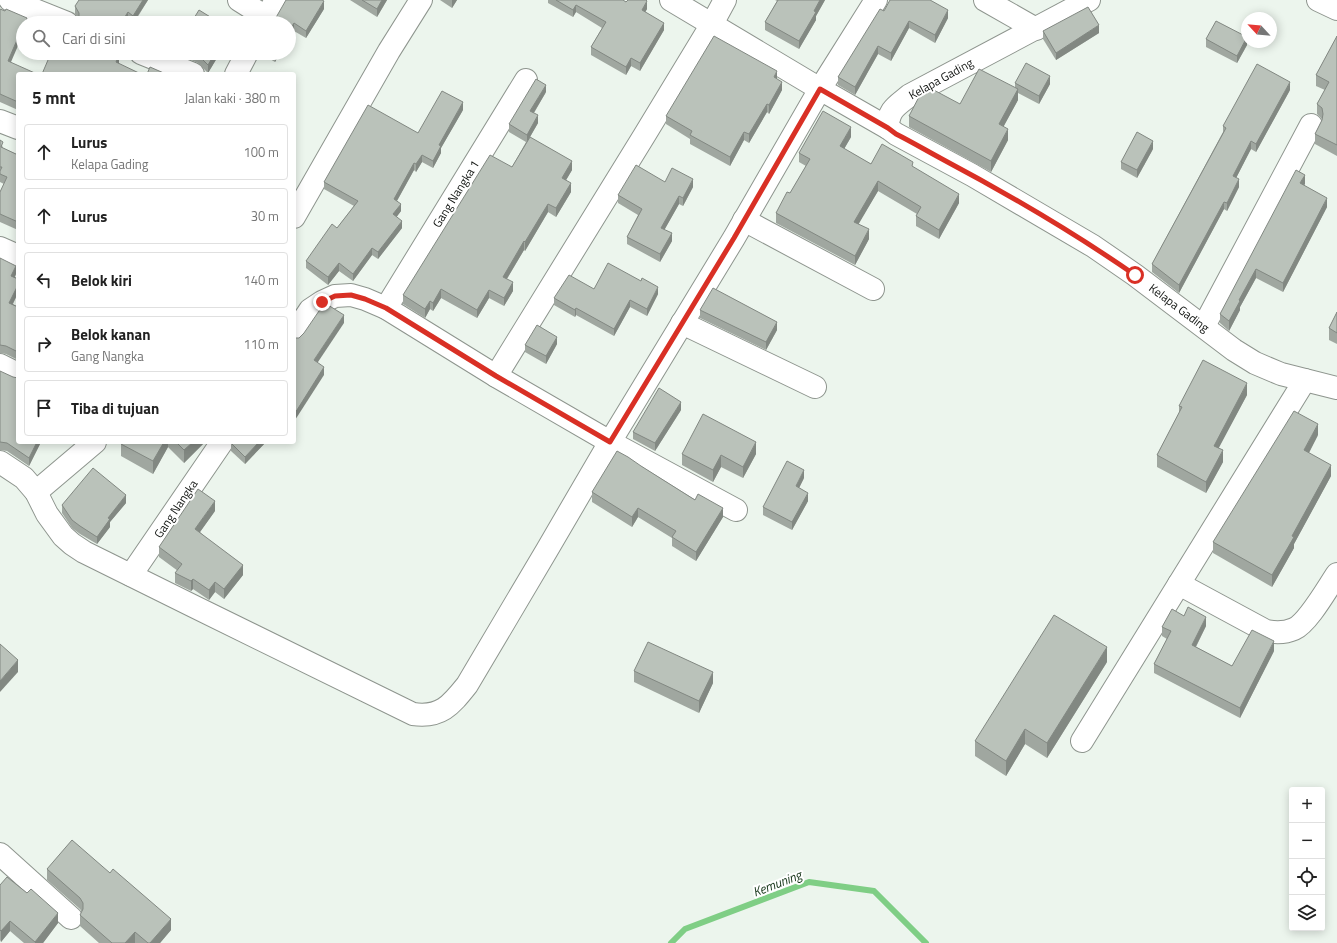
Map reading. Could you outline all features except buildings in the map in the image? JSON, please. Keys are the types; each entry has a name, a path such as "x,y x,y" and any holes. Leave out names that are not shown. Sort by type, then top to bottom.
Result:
{"street":[{"path":"10,0 50,16"},
{"path":"239,0 268,13"},
{"path":"296,214 389,51 421,0"},
{"path":"671,0 788,71 888,128"},
{"path":"496,376 712,24 725,0"},
{"path":"0,462 24,478 36,492 51,520 63,536 84,552 413,714 424,715 445,709 454,701 467,684 548,550 610,442 744,220 820,89 876,0"},
{"path":"985,0 1036,29"},
{"name":"Kelapa Gading","path":"1089,0 910,95 893,109 888,118 888,128 896,134 998,190 1093,246 1204,326 1234,350 1255,363 1281,374 1337,388"},
{"path":"1318,0 1337,9"},
{"path":"158,60 188,72"},
{"path":"237,72 243,60"},
{"name":"Gang Nangka 1","path":"386,308 526,80"},
{"path":"0,121 16,127"},
{"path":"1204,326 1311,125"},
{"path":"744,220 873,289"},
{"path":"0,248 16,255"},
{"path":"296,327 302,306 322,302 335,296 351,295 365,299 386,308 496,376 610,442 736,510"},
{"path":"682,323 815,387"},
{"path":"0,365 16,373"},
{"path":"1082,741 1305,380"},
{"path":"36,492 93,444"},
{"name":"Gang Nangka","path":"131,575 221,444"},
{"path":"1179,584 1266,631 1278,633 1296,628 1309,616 1337,574"},
{"path":"0,854 71,918"}],"waterway":[{"name":"Kemuning","path":"671,943 685,929 809,882 874,891 926,943"}],"route":[{"path":"322,302 335,296 351,295 386,308 496,376 610,442 734,238 820,89 896,134 1023,204 1093,246 1135,275"}]}
